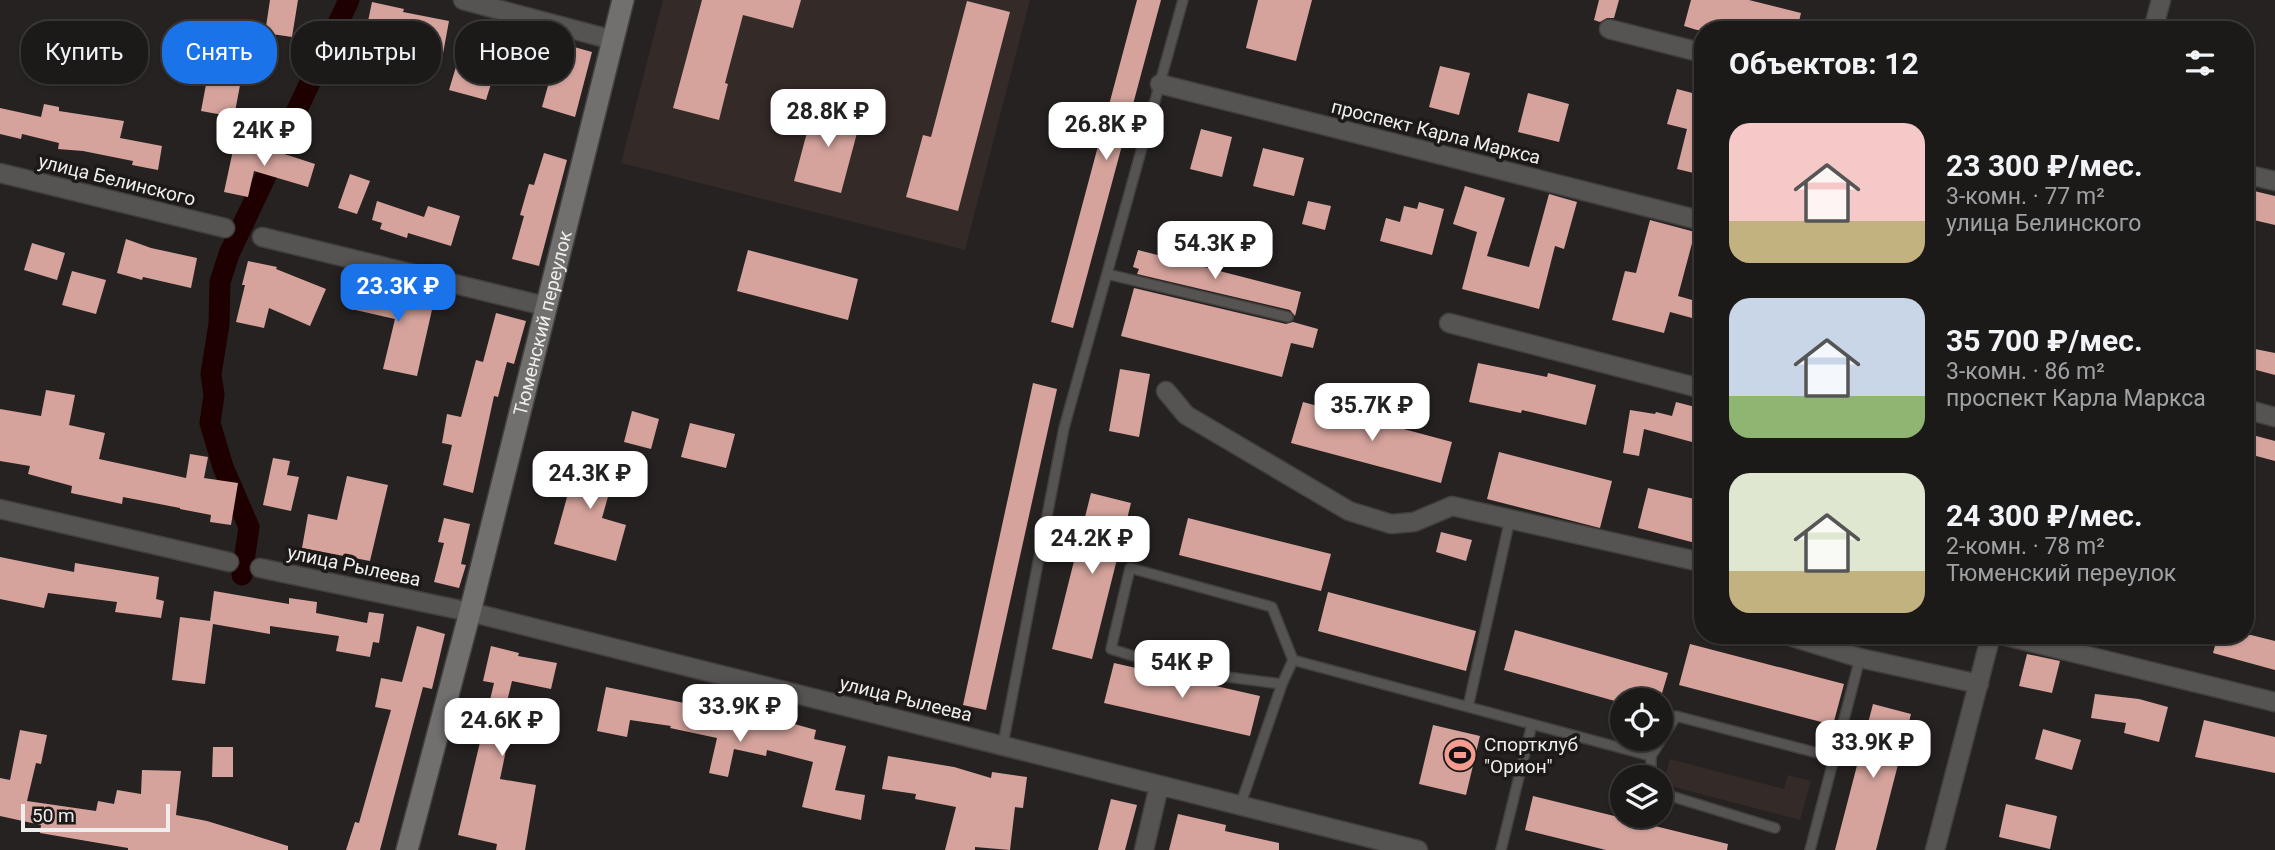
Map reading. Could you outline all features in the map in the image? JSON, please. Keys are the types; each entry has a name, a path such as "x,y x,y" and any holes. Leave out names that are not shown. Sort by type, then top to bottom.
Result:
{"street":[{"path":"463,0 613,40"},
{"name":"Тюменский переулок","path":"407,850 470,612 623,0"},
{"path":"2155,21 2161,0"},
{"path":"1609,29 1694,51"},
{"name":"проспект Карла Маркса","path":"1160,84 1694,219"},
{"name":"улица Белинского","path":"0,173 225,228"},
{"path":"2254,176 2275,181"},
{"path":"262,237 545,306"},
{"path":"1449,323 1694,387"},
{"path":"1166,391 1186,415 1349,511 1391,524 1414,522 1452,506 1694,561"},
{"path":"2254,411 2275,417"},
{"path":"0,509 229,562"},
{"name":"улица Рылеева","path":"260,568 470,612 1418,850"},
{"path":"1815,644 1860,658 1979,684"},
{"path":"1935,850 1989,644"},
{"path":"2039,644 2275,702"},
{"path":"1144,850 1159,786"}],"lane":[{"path":"1003,744 1063,428 1183,0"},
{"path":"1107,274 1288,317"},
{"path":"1468,707 1510,519"},
{"path":"1240,806 1282,684 1293,660 1272,607 1130,568 1111,649 1181,671 1282,684"},
{"path":"1810,850 1860,658"},
{"path":"1293,660 1651,756"},
{"path":"1651,765 1651,756 1676,716 1833,757"},
{"path":"1501,850 1532,724"},
{"path":"1673,797 1775,828"}],"shaded area":[{"path":"663,0 1030,0 965,250 621,163"},
{"path":"1670,759 1784,789 1788,775 1811,781 1800,820 1673,787 1673,765 1668,765"}],"building":[{"path":"270,0 298,0 295,21 291,21 291,37 277,35 277,21 267,21"},
{"path":"702,0 801,0 793,28 743,15 725,83 728,84 719,120 673,108"},
{"path":"1137,0 1161,0 1073,328 1051,322"},
{"path":"1258,0 1312,0 1296,61 1246,48"},
{"path":"1599,0 1619,0 1614,18 1600,22 1594,20"},
{"path":"1691,0 1749,0 1801,13 1799,21 1694,21 1694,29 1684,26"},
{"path":"967,1 1010,12 958,211 906,197 923,135 931,137"},
{"path":"372,2 404,9 403,12 449,21 442,59 441,21 368,21"},
{"path":"574,47 592,52 575,117 542,107 548,84 574,84"},
{"path":"1440,66 1470,73 1459,115 1429,107"},
{"path":"455,70 455,84 491,84 486,100 449,90"},
{"path":"206,84 240,84 234,117 201,111"},
{"path":"1677,89 1694,93 1694,173 1677,169 1687,129 1667,124"},
{"path":"1528,93 1569,104 1559,142 1518,132"},
{"path":"44,104 59,107 59,111 124,121 120,138 162,146 158,170 132,165 133,161 58,149 59,143 22,134 21,139 0,134 0,108 41,117"},
{"path":"814,106 861,118 841,193 794,181"},
{"path":"1201,129 1232,137 1222,177 1190,169"},
{"path":"235,141 260,146 315,164 308,187 254,171 248,197 224,192"},
{"path":"1263,148 1304,158 1294,196 1253,186"},
{"path":"544,153 567,160 539,266 512,259 524,216 520,215 529,184 534,185"},
{"path":"350,174 370,181 357,214 338,208"},
{"path":"1465,186 1505,198 1487,256 1529,267 1549,194 1577,202 1564,249 1555,246 1539,309 1462,289 1477,232 1453,224"},
{"path":"2254,191 2275,196 2275,225 2254,220"},
{"path":"377,201 424,217 428,206 460,216 451,246 408,233 407,238 380,229 382,223 372,220"},
{"path":"1308,201 1331,206 1325,230 1302,224"},
{"path":"1419,202 1444,209 1432,255 1380,241 1386,218 1400,222 1404,206 1417,209"},
{"path":"1650,220 1694,232 1678,296 1694,300 1694,319 1670,312 1664,333 1612,320 1625,271 1636,273"},
{"path":"126,239 151,248 197,258 191,288 117,273"},
{"path":"32,243 65,253 57,280 24,270"},
{"path":"748,250 858,279 848,320 737,291"},
{"path":"1138,250 1301,292 1295,316 1290,310 1137,274 1139,269 1133,267"},
{"path":"248,261 277,267 276,269 326,289 310,326 269,308 264,328 236,322"},
{"path":"72,271 106,280 96,314 62,305"},
{"path":"358,282 434,301 417,376 383,369 395,319 351,309"},
{"path":"1134,288 1318,329 1313,348 1291,343 1282,377 1121,336"},
{"path":"496,313 526,321 514,364 507,362 498,397 494,396 473,493 443,485 452,445 442,443 447,414 461,417 476,360 483,362"},
{"path":"2254,349 2275,353 2275,375 2254,369"},
{"path":"1478,363 1547,377 1548,373 1596,385 1586,425 1522,410 1521,413 1469,402"},
{"path":"1120,369 1150,374 1139,437 1109,431"},
{"path":"1033,383 1057,389 986,710 963,705"},
{"path":"46,390 75,395 69,425 105,433 99,459 186,478 190,454 208,457 204,478 238,483 231,525 210,522 211,515 180,508 123,497 122,504 71,493 72,486 28,474 30,466 0,461 0,409 41,416"},
{"path":"1303,402 1452,442 1441,483 1291,443"},
{"path":"1676,402 1694,407 1694,443 1644,429 1639,456 1623,453 1630,410 1672,416"},
{"path":"632,411 659,419 651,449 624,442"},
{"path":"690,423 735,434 726,468 681,457"},
{"path":"2254,435 2275,441 2275,461 2254,455"},
{"path":"1499,452 1612,481 1600,528 1487,499"},
{"path":"579,454 617,465 602,518 626,525 616,561 554,544"},
{"path":"273,458 290,461 287,475 299,477 291,511 263,505"},
{"path":"347,476 388,485 370,561 302,548 308,514 337,520"},
{"path":"1648,488 1694,499 1694,543 1638,528"},
{"path":"1091,493 1131,503 1092,659 1052,649"},
{"path":"444,518 470,524 461,564 466,565 459,588 434,582 444,543 438,542"},
{"path":"1188,518 1331,554 1321,591 1179,555"},
{"path":"1441,532 1472,540 1466,561 1436,552"},
{"path":"0,557 74,572 75,563 159,577 156,599 164,601 161,618 115,612 117,602 48,593 44,608 0,599"},
{"path":"214,591 289,604 289,598 317,602 316,613 367,623 369,612 384,614 379,643 373,642 370,657 336,651 339,636 270,626 270,634 213,624 205,684 172,680 180,617 210,621"},
{"path":"1328,592 1476,631 1466,671 1318,631"},
{"path":"417,626 445,634 432,689 423,687 380,850 346,850 355,822 359,823 391,710 375,707 381,678 402,682"},
{"path":"1515,630 1668,673 1664,688 1610,688 1610,700 1504,670"},
{"path":"2254,636 2275,641 2275,670 2213,653 2216,644 2254,644"},
{"path":"1690,644 1844,684 1833,725 1679,685"},
{"path":"491,646 519,653 518,656 557,663 551,689 512,681 505,710 514,712 500,779 536,785 525,850 496,850 497,844 458,835 494,683 483,681"},
{"path":"2027,654 2060,661 2052,693 2019,686"},
{"path":"1114,663 1260,696 1250,736 1104,703"},
{"path":"606,687 704,707 703,714 745,723 746,721 785,730 787,722 816,730 814,739 846,746 835,790 865,795 861,820 802,807 813,762 767,750 766,756 734,749 728,777 709,773 717,738 670,728 671,726 630,720 627,737 597,731"},
{"path":"2095,694 2139,699 2168,707 2159,742 2124,733 2126,723 2091,718"},
{"path":"1873,704 1911,714 1876,850 1835,850"},
{"path":"2204,720 2275,737 2275,773 2195,757"},
{"path":"1433,725 1480,736 1466,795 1419,784"},
{"path":"2043,729 2081,740 2072,770 2035,759"},
{"path":"20,730 47,735 41,764 36,763 27,801 96,811 98,801 114,804 117,790 141,794 142,770 181,771 176,815 207,821 288,846 288,850 128,850 40,833 41,825 0,816 0,778 10,780"},
{"path":"213,747 233,747 233,777 212,777"},
{"path":"888,756 954,767 991,778 992,772 1027,777 1023,808 1015,807 1010,850 975,847 975,850 945,850 956,807 915,799 916,794 882,789"},
{"path":"1533,796 1610,815 1610,828 1663,828 1728,844 1727,850 1606,850 1525,830"},
{"path":"1111,799 1137,805 1125,850 1098,850"},
{"path":"2006,804 2057,816 2050,849 1999,837"},
{"path":"1178,814 1226,825 1225,831 1279,843 1279,850 1169,850"}],"waterway":[{"path":"242,575 249,527 223,467 210,423 214,395 211,374 219,324 220,282 229,254 349,0"}],"place":[{"name":"Спортклуб \"Орион\"","path":"1460,755"}]}
